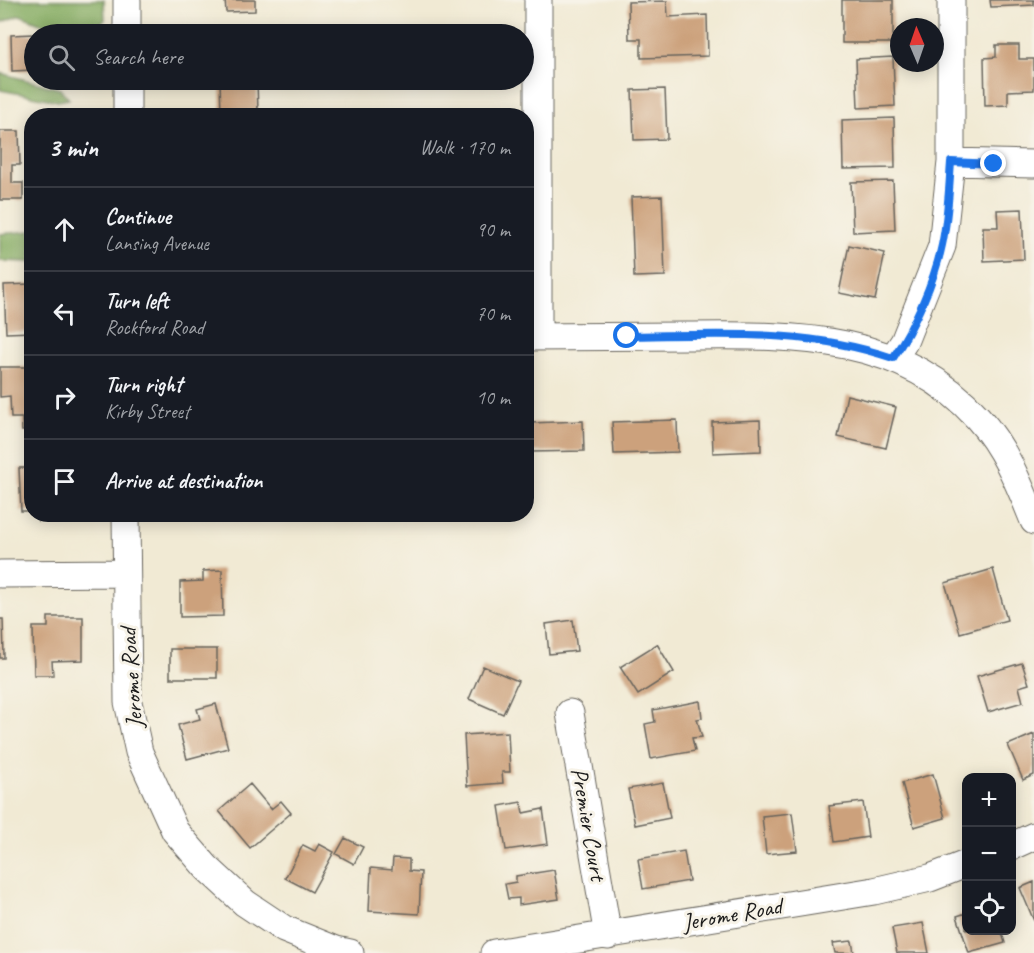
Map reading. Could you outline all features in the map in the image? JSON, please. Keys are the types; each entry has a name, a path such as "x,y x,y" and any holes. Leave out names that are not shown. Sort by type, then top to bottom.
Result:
{"street":[{"path":"127,0 127,24"},
{"path":"534,225 538,0"},
{"path":"893,358 904,342 942,246 951,162 951,0"},
{"path":"127,90 127,108"},
{"path":"951,162 1034,164"},
{"path":"534,337 801,336 866,349 893,358 932,379 977,417 998,444 1016,476 1034,521"},
{"name":"Jerome Road","path":"126,522 128,702 139,752 175,831 207,868 245,903 284,929 336,950 350,953"},
{"path":"0,574 125,573"},
{"name":"Premier Court","path":"570,713 608,936"},
{"path":"1016,844 1034,836"},
{"name":"Jerome Road","path":"494,953 874,891 930,878 962,866"}],"green space":[{"path":"0,0 104,0 105,20 99,24 42,24 20,15 0,23"},
{"path":"0,73 24,79 24,90 61,90 69,99 58,101 0,90"},
{"path":"24,232 24,262 0,261 0,234"}],"building":[{"path":"225,0 255,0 255,11 226,12"},
{"path":"842,0 893,0 890,43 842,43"},
{"path":"990,0 1034,0 1034,5 991,7"},
{"path":"667,1 668,17 707,15 708,56 641,58 641,39 629,39 628,2"},
{"path":"24,34 24,70 12,71 11,35"},
{"path":"996,45 1019,45 1019,59 1034,59 1034,90 1008,91 1008,105 985,106 984,58 996,57"},
{"path":"890,57 890,72 894,72 895,106 858,108 856,59"},
{"path":"665,89 667,139 634,140 632,90"},
{"path":"220,90 257,90 258,108 221,108"},
{"path":"894,118 895,168 843,169 842,120"},
{"path":"0,131 19,131 20,165 12,165 12,183 23,183 23,200 0,200"},
{"path":"893,181 895,230 853,232 851,182"},
{"path":"662,196 665,276 634,277 631,197"},
{"path":"1022,209 1024,259 984,261 983,227 998,227 997,210"},
{"path":"849,245 885,253 875,300 839,293"},
{"path":"24,284 24,332 6,333 4,285"},
{"path":"0,367 24,367 24,431 22,431 22,418 11,418 10,396 0,397"},
{"path":"847,395 896,407 886,448 838,437"},
{"path":"677,420 678,452 614,454 612,422"},
{"path":"760,420 761,451 713,453 712,422"},
{"path":"583,421 584,451 534,452 534,423"},
{"path":"19,468 24,468 24,511 21,511"},
{"path":"993,569 1007,620 960,633 945,583"},
{"path":"222,570 223,616 180,617 180,582 203,581 203,571"},
{"path":"48,617 83,617 83,660 52,661 53,675 34,675 33,627 48,627"},
{"path":"0,619 3,619 4,658 0,658"},
{"path":"573,620 577,651 549,654 546,624"},
{"path":"657,644 674,672 638,695 620,667"},
{"path":"170,649 217,649 217,678 170,678"},
{"path":"1022,663 1029,684 1019,687 1023,702 988,712 977,676"},
{"path":"483,666 518,681 503,714 469,699"},
{"path":"700,701 702,718 697,719 702,737 692,738 695,751 651,759 645,724 655,722 653,710"},
{"path":"216,704 228,748 187,759 178,725 200,719 197,709"},
{"path":"508,732 510,772 502,772 503,783 467,786 464,735"},
{"path":"1034,734 1034,775 1023,780 1008,745"},
{"path":"933,774 945,818 914,827 902,783"},
{"path":"663,783 670,818 635,825 628,789"},
{"path":"250,784 271,809 281,801 291,813 250,848 219,811"},
{"path":"521,802 523,813 543,809 548,844 506,850 499,806"},
{"path":"863,802 868,837 834,842 829,806"},
{"path":"792,813 797,851 766,854 762,816"},
{"path":"345,838 363,847 354,864 336,854"},
{"path":"319,844 334,852 312,892 285,878 303,845 315,851"},
{"path":"684,851 689,881 643,889 638,859"},
{"path":"393,858 409,859 409,871 421,872 419,914 369,911 371,868 392,870"},
{"path":"554,870 559,899 519,905 519,898 508,899 505,884 516,882 516,876"},
{"path":"1034,882 1034,921 1020,888"},
{"path":"962,914 962,931 957,916"},
{"path":"923,923 929,953 897,953 892,928"},
{"path":"963,935 1003,935 1005,943 969,953"},
{"path":"852,941 854,953 835,953 833,943"}],"route":[{"path":"627,336 801,336 866,349 893,358 904,342 927,289 942,246 948,209 951,162 994,164"}]}
